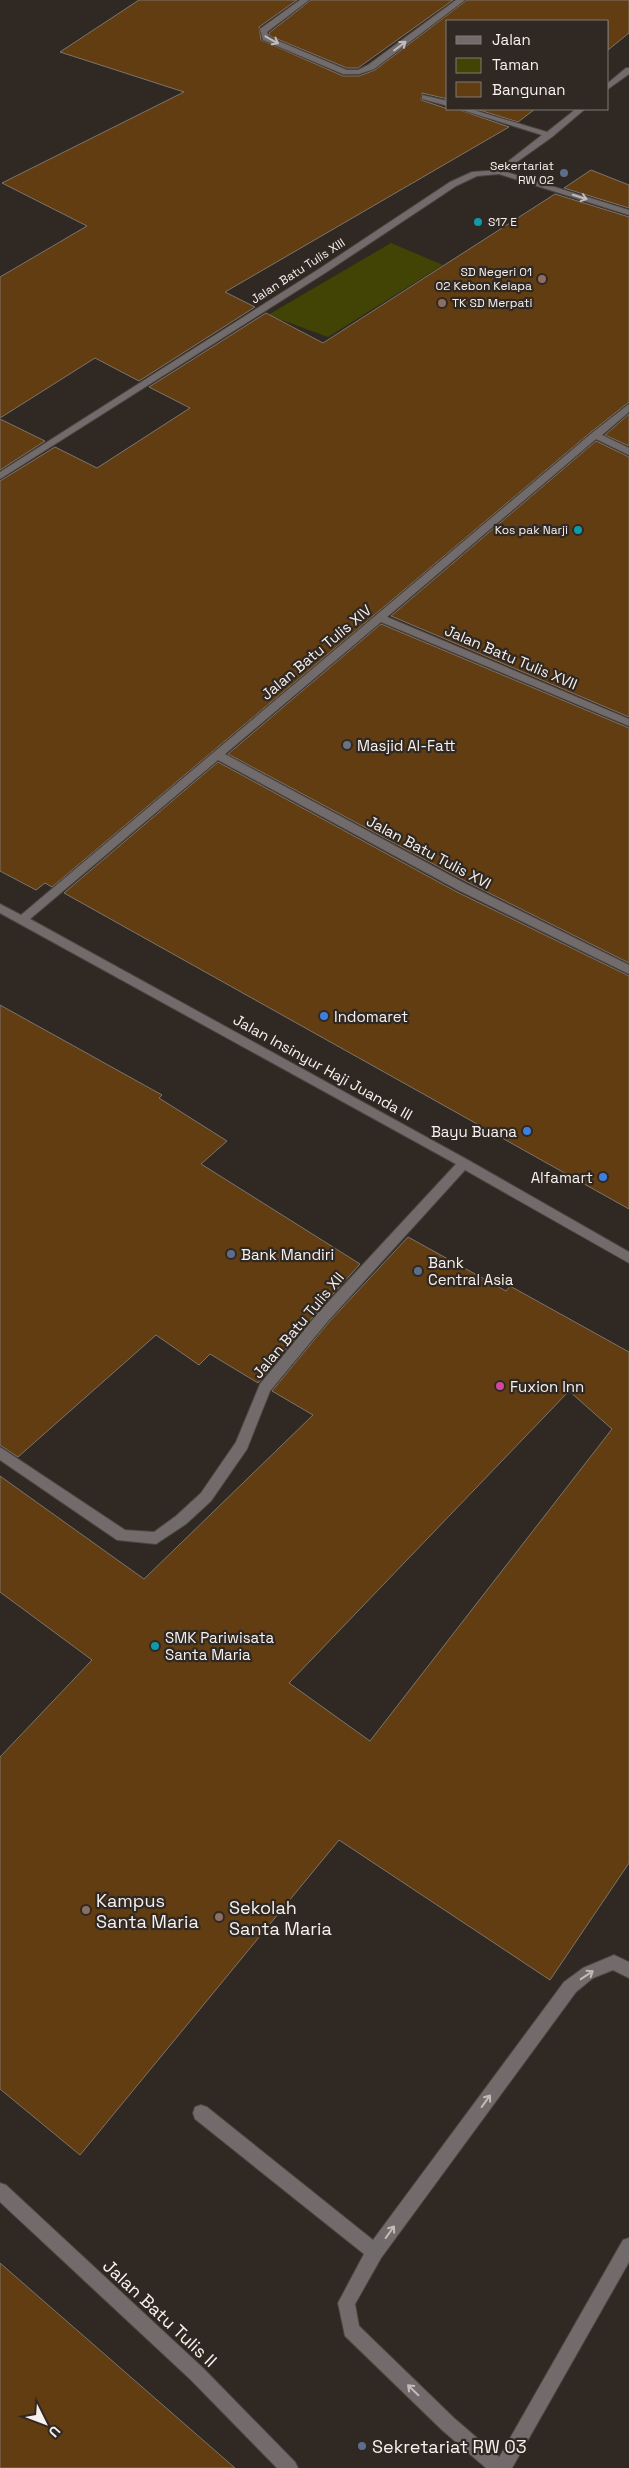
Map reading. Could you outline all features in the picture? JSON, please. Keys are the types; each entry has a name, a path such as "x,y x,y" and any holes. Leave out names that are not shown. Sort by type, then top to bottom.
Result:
{"street":[{"path":"305,0 263,31 266,38 346,72 359,72 371,67 461,0"},
{"path":"609,86 629,70"},
{"path":"425,97 446,103"},
{"path":"466,110 549,135"},
{"path":"500,172 581,110"},
{"name":"Jalan Batu Tulis XIII","path":"0,476 322,271 453,184 475,174 500,172 629,213"},
{"name":"Jalan Batu Tulis XIV","path":"22,920 629,406"},
{"path":"595,435 629,452"},
{"name":"Jalan Batu Tulis XVII","path":"380,618 629,723"},
{"name":"Jalan Batu Tulis XVI","path":"218,755 462,887 629,970"},
{"name":"Jalan Insinyur Haji Juanda III","path":"0,908 464,1163 629,1258"},
{"name":"Jalan Batu Tulis XII","path":"0,1453 122,1536 156,1538 181,1520 206,1497 242,1445 265,1388 323,1317 464,1163"},
{"path":"629,1970 614,1962 588,1973 570,1987 375,2252 346,2303 351,2330 448,2424 500,2468 629,2246"},
{"path":"201,2113 375,2252"},
{"name":"Jalan Batu Tulis II","path":"0,2190 197,2374 289,2468"}],"green space":[{"path":"391,243 443,265 328,337 268,315"}],"building":[{"path":"139,0 297,0 259,27 261,40 343,76 359,76 375,70 467,0 629,0 629,33 609,49 609,20 446,20 446,99 422,93 421,100 446,108 446,110 460,110 509,127 225,292 255,307 139,381 95,358 0,418 0,277 87,226 2,183 184,92 60,52"},
{"path":"311,0 453,0 358,68 347,68 270,36 269,33"},
{"path":"479,110 534,110 518,122"},
{"path":"591,170 629,185 629,208 564,188"},
{"path":"555,194 629,217 629,402 52,887 45,883 36,890 0,871 0,481 55,447 97,468 190,408 149,387 266,313 323,343"},
{"path":"629,414 629,446 605,435"},
{"path":"0,419 45,441 0,470"},
{"path":"596,441 629,457 629,717 391,616"},
{"path":"381,624 629,728 629,963 467,882 228,754"},
{"path":"218,762 457,892 629,976 629,1209 64,893"},
{"path":"0,1005 162,1095 159,1098 227,1141 201,1164 360,1264 258,1383 210,1354 199,1365 156,1335 18,1457 0,1445"},
{"path":"408,1237 506,1291 510,1286 629,1352 629,1863 550,1980 339,1840 80,2155 0,2089 0,1757 92,1660 0,1592 0,1476 144,1579 313,1415 272,1391 329,1322","holes":["569,1391 612,1429 370,1741 289,1683"]},
{"path":"0,2263 235,2468 0,2468"}],"place":[{"name":"Sekertariat RW 02","path":"564,173"},
{"name":"S17 E","path":"478,222"},
{"name":"SD Negeri 01 02 Kebon Kelapa","path":"542,279"},
{"name":"TK SD Merpati","path":"442,303"},
{"name":"Kos pak Narji","path":"578,530"},
{"name":"Masjid Al-Fatt","path":"347,745"},
{"name":"Indomaret","path":"324,1016"},
{"name":"Bayu Buana","path":"527,1131"},
{"name":"Alfamart","path":"603,1177"},
{"name":"Bank Mandiri","path":"231,1254"},
{"name":"Bank Central Asia","path":"418,1271"},
{"name":"Fuxion Inn","path":"500,1386"},
{"name":"SMK Pariwisata Santa Maria","path":"155,1646"},
{"name":"Kampus Santa Maria","path":"86,1910"},
{"name":"Sekolah Santa Maria","path":"219,1917"},
{"name":"Sekretariat RW 03","path":"362,2446"}]}
